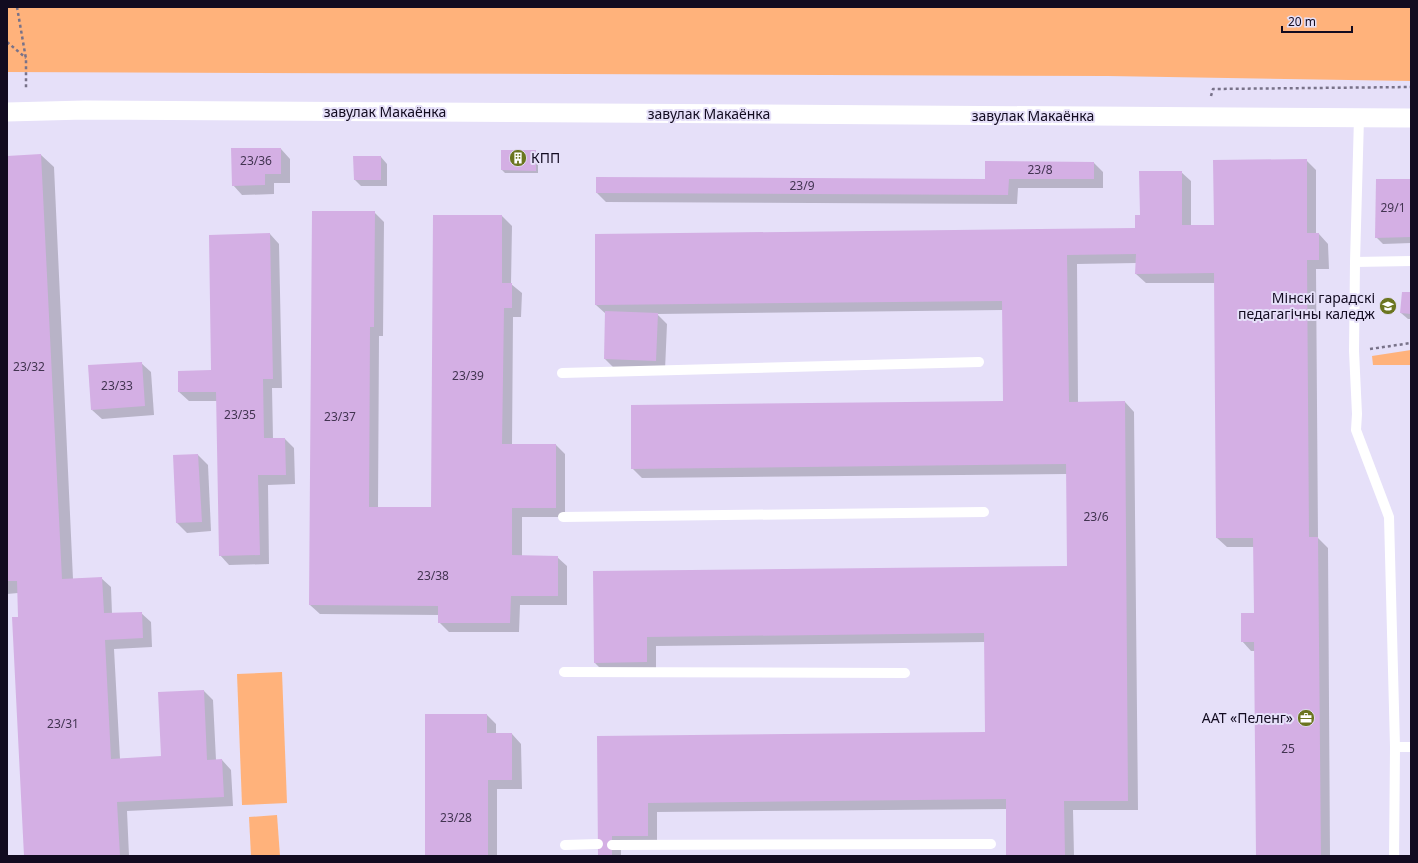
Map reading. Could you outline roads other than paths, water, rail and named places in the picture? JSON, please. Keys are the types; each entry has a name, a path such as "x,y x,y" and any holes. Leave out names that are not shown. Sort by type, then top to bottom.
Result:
{"street":[{"name":"завулак Макаёнка","path":"7,112 84,110 1411,118"}],"lane":[{"path":"1359,118 1354,351 1357,414 1356,430 1389,517 1395,747 1394,856"},
{"path":"1355,262 1411,261"},
{"path":"562,373 979,362"},
{"path":"563,517 984,512"},
{"path":"564,672 905,673"},
{"path":"1395,747 1411,747"},
{"path":"566,845 598,844"},
{"path":"612,845 991,844"}],"place":[{"name":"КПП","path":"518,158"},
{"name":"Мінскі гарадскі педагагічны каледж","path":"1388,306"},
{"name":"ААТ «Пеленг»","path":"1306,718"}]}
